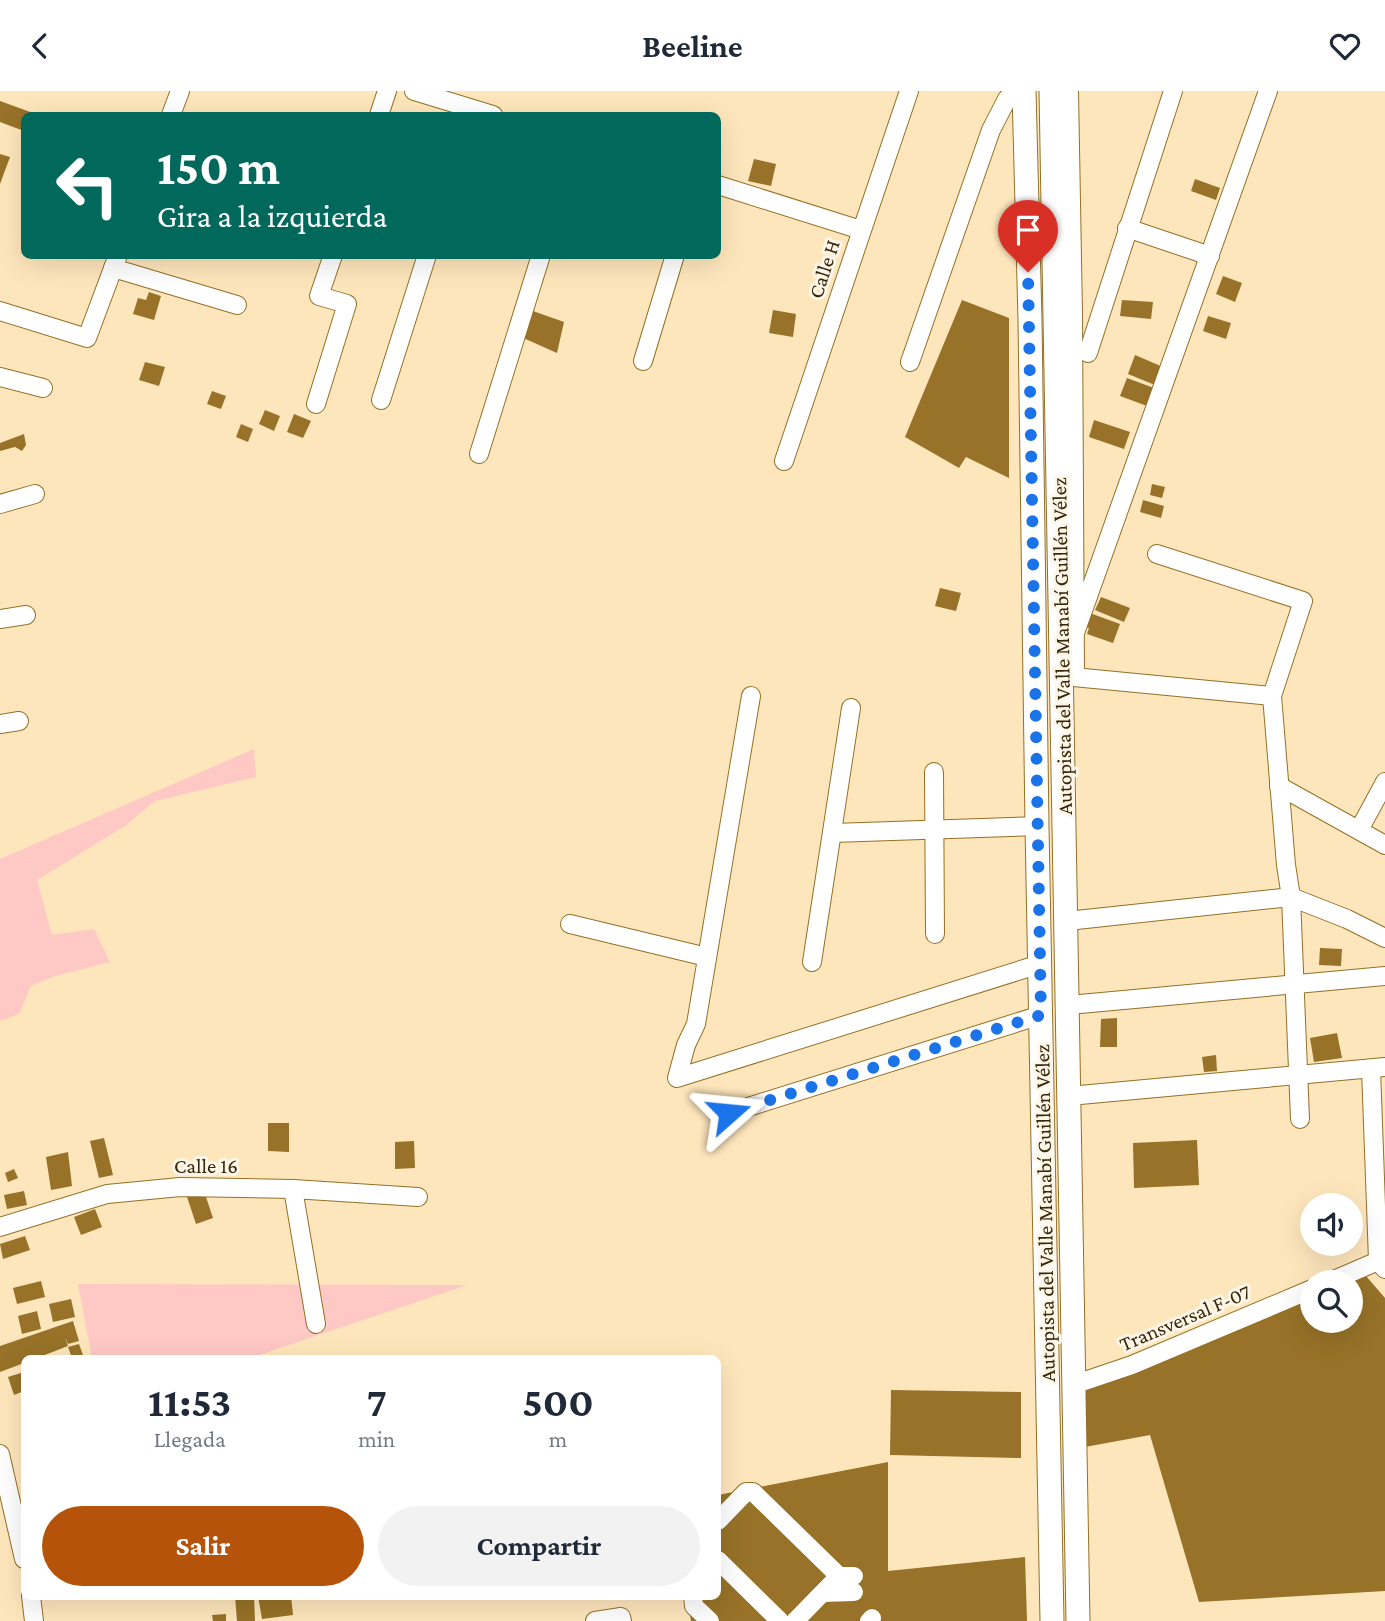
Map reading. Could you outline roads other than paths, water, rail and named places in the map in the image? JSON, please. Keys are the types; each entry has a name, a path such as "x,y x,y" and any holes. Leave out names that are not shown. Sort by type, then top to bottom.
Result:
{"main road":[{"name":"Autopista del Valle Manabí Guillén Vélez","path":"1024,91 1052,1621"},
{"name":"Autopista del Valle Manabí Guillén Vélez","path":"1051,91 1064,316 1067,921 1078,1621"},
{"path":"1042,1065 1069,1063"}],"street":[{"path":"172,112 180,91"},
{"path":"380,112 387,91"},
{"path":"414,91 447,96 471,112"},
{"name":"Calle H","path":"785,461 909,91"},
{"path":"909,362 991,130 1007,99 1015,91"},
{"path":"1069,91 1064,316 1075,633"},
{"path":"1088,353 1173,91"},
{"path":"1268,91 1075,633 1067,672 1272,696"},
{"path":"991,130 1002,125 1024,132"},
{"path":"721,186 861,230"},
{"path":"1127,228 1210,256"},
{"path":"316,404 347,304 319,296 332,259"},
{"path":"381,400 426,259"},
{"path":"479,454 540,259"},
{"path":"643,361 674,259"},
{"path":"0,311 87,338 116,262 237,305"},
{"path":"1064,316 1100,311"},
{"path":"0,377 43,388"},
{"path":"0,504 35,494"},
{"path":"1157,554 1303,601 1272,696 1291,897 1300,1119"},
{"path":"0,619 26,615"},
{"path":"751,696 696,1024 686,1045 677,1078 1040,964"},
{"path":"813,962 851,708"},
{"path":"0,725 19,721"},
{"path":"934,772 935,934"},
{"path":"1359,830 1385,782"},
{"path":"1279,786 1385,845"},
{"path":"833,833 1037,825"},
{"path":"1067,921 1291,897 1347,919 1385,938"},
{"path":"570,924 707,957"},
{"path":"1069,1005 1385,976"},
{"path":"729,1113 1041,1015"},
{"path":"1069,1095 1378,1068 1383,1263 1363,1270"},
{"name":"Calle 16","path":"0,1227 107,1194 180,1187 293,1189 418,1197"},
{"path":"293,1189 316,1325"},
{"name":"Transversal F-07","path":"1073,1385 1132,1365 1300,1294"},
{"path":"0,1454 21,1548"},
{"path":"721,1518 746,1492 753,1492 849,1581 823,1593 795,1621"},
{"path":"721,1566 776,1620"},
{"path":"31,1600 34,1621"},
{"path":"693,1600 694,1606 710,1621"},
{"path":"595,1621 621,1617 622,1621"}]}
